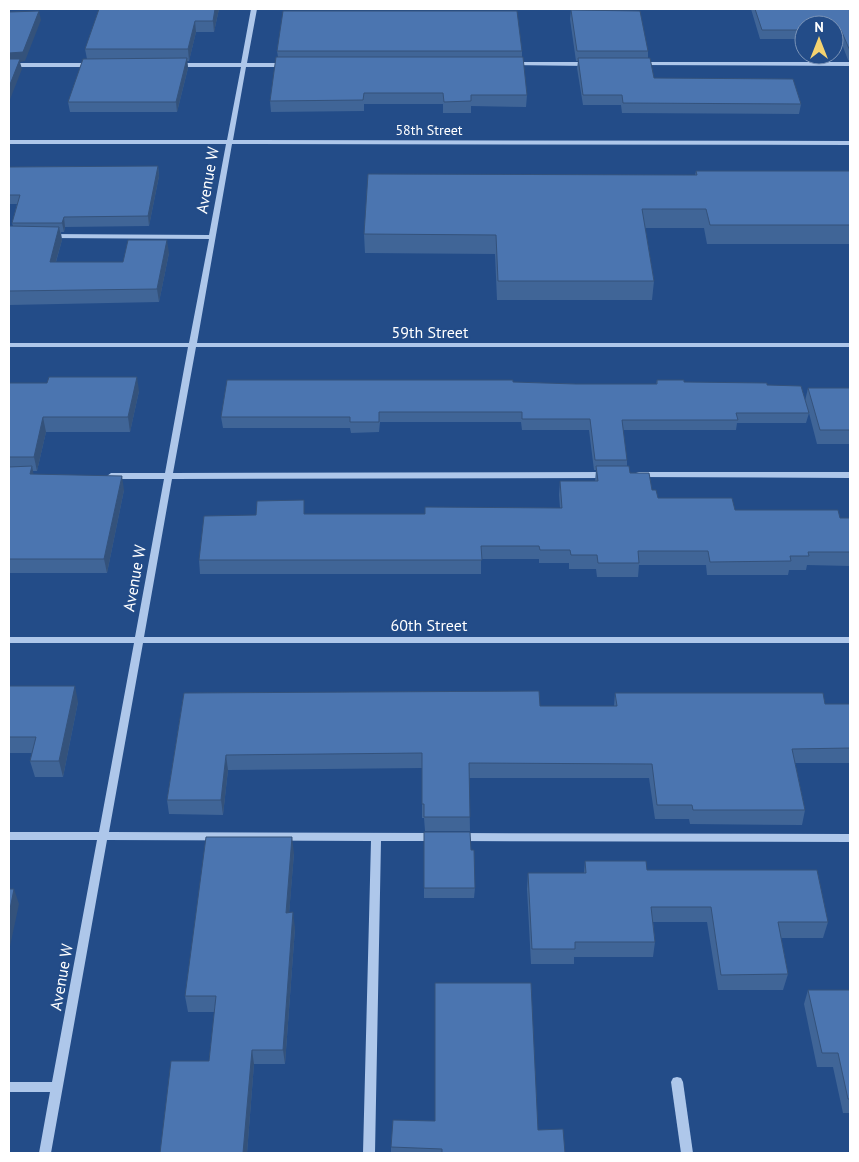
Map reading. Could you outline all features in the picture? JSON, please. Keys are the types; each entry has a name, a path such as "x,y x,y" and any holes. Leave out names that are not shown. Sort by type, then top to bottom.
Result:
{"street":[{"name":"Avenue W","path":"44,1153 254,9"},
{"path":"164,65 294,64"},
{"path":"503,64 592,64"},
{"path":"632,64 850,64"},
{"path":"9,65 94,65"},
{"name":"58th Street","path":"9,142 850,143"},
{"path":"38,236 212,238"},
{"name":"59th Street","path":"9,345 850,344"},
{"path":"633,476 850,475"},
{"path":"98,476 613,476"},
{"name":"60th Street","path":"9,640 850,640"},
{"path":"9,836 850,838"},
{"path":"369,1153 376,837"},
{"path":"677,1082 687,1153"},
{"path":"9,1087 56,1088"}],"building":[{"path":"99,9 215,9 213,21 195,21 188,49 85,49"},
{"path":"755,9 850,9 850,51 844,37 844,15 794,15 794,30 762,30"},
{"path":"571,10 640,11 648,51 577,51"},
{"path":"39,11 23,52 9,53 9,12"},
{"path":"283,11 517,11 522,51 277,51"},
{"path":"276,57 523,57 527,95 471,95 471,101 444,102 443,93 364,93 363,100 270,101"},
{"path":"187,58 176,102 68,102 83,59"},
{"path":"578,58 650,58 654,78 793,79 801,104 623,103 622,95 583,95"},
{"path":"9,59 20,59 9,87"},
{"path":"158,166 148,216 64,217 62,223 12,223 20,195 9,195 9,167"},
{"path":"696,171 850,171 850,225 710,225 706,209 642,209 654,281 498,281 496,235 364,234 368,174 697,175"},
{"path":"9,226 59,227 50,262 123,262 128,240 167,240 157,289 9,291"},
{"path":"49,377 137,377 128,417 43,417 34,457 9,457 9,383 47,383"},
{"path":"227,380 513,380 513,382 576,384 657,384 657,380 684,380 684,382 767,383 767,385 801,386 809,413 736,413 738,420 622,420 627,460 595,460 590,419 522,419 522,412 379,412 379,422 350,422 350,417 221,417"},
{"path":"808,388 850,388 850,430 820,430"},
{"path":"32,466 30,474 122,476 104,559 9,559 9,467"},
{"path":"596,466 629,466 630,473 649,473 652,490 656,490 658,498 732,498 735,510 838,510 840,518 850,518 850,552 808,552 809,556 790,556 791,561 710,562 708,551 638,551 639,563 598,563 597,555 571,555 570,550 540,550 539,546 481,546 482,560 199,560 204,516 256,515 257,501 304,500 304,514 425,514 425,507 562,508 560,481 598,481"},
{"path":"9,686 75,686 59,761 30,761 36,737 9,737"},
{"path":"539,691 540,706 617,706 615,693 823,693 825,704 850,704 850,748 792,749 805,810 693,810 692,805 657,805 652,764 469,763 470,817 424,817 424,804 422,804 422,753 226,755 221,800 167,800 184,693"},
{"path":"424,832 470,832 471,850 474,850 475,888 424,888"},
{"path":"206,837 292,837 286,913 293,912 283,1050 252,1050 243,1153 160,1153 171,1061 209,1061 216,996 185,996"},
{"path":"585,861 646,861 647,870 817,870 828,922 778,922 788,974 721,975 711,907 651,907 655,942 575,942 575,949 532,949 528,873 586,873"},
{"path":"9,889 14,889 9,914"},
{"path":"435,983 531,983 538,1130 563,1129 565,1153 442,1153 442,1149 391,1147 393,1120 435,1121"},
{"path":"808,990 850,990 850,1099 848,1099 838,1053 822,1053"}]}
